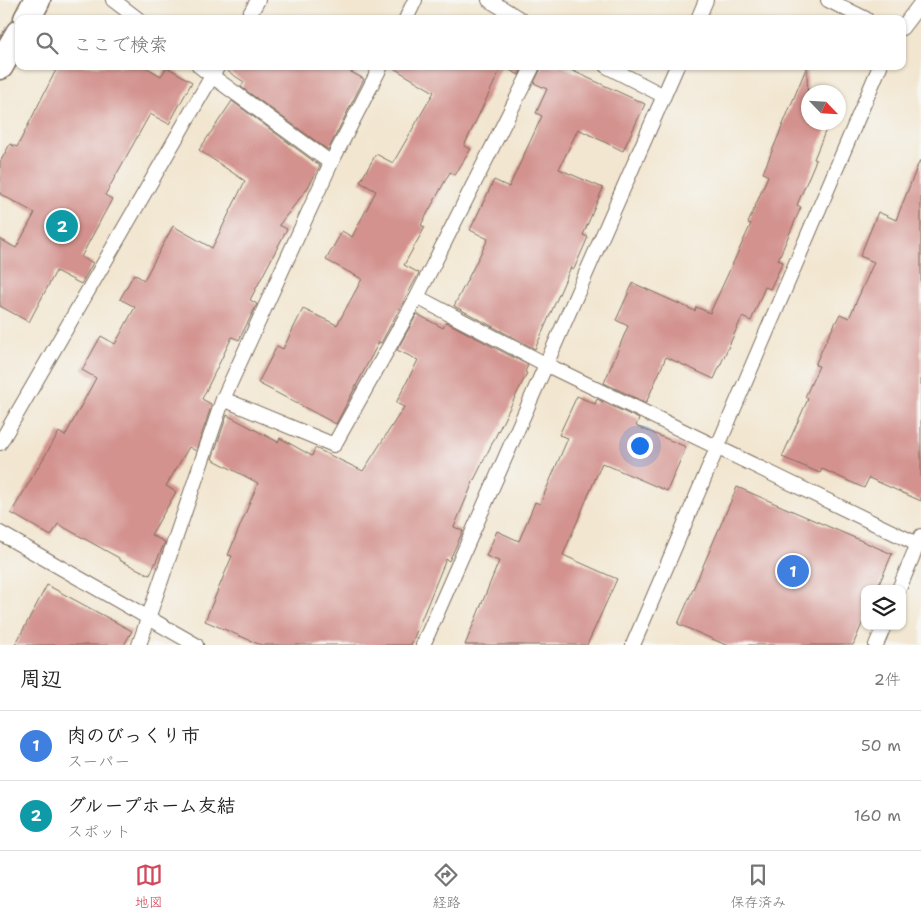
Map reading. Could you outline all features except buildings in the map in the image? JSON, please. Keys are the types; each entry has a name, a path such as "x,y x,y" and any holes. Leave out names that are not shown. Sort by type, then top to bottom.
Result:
{"street":[{"path":"28,15 37,0"},
{"path":"0,66 15,40"}],"lane":[{"path":"113,0 133,15"},
{"path":"249,15 258,0"},
{"path":"408,15 415,0"},
{"path":"489,0 513,15"},
{"path":"700,15 706,0"},
{"path":"828,0 858,15"},
{"path":"906,23 921,3"},
{"path":"139,645 223,399 331,163 379,70"},
{"path":"223,399 334,444 417,297 531,70"},
{"path":"614,70 664,96"},
{"path":"423,645 675,70"},
{"path":"633,645 878,70"},
{"path":"0,442 215,71 331,163"},
{"path":"417,297 547,365 920,542 901,585"},
{"path":"0,533 196,645"},
{"path":"876,645 882,630"}],"place":[{"name":"グループホーム友結","path":"62,226"},
{"name":"肉のびっくり市","path":"793,571"}]}
